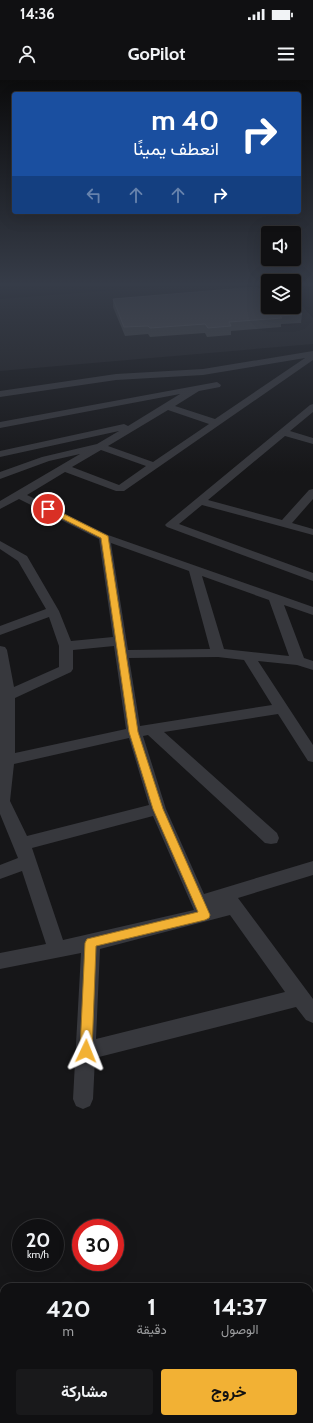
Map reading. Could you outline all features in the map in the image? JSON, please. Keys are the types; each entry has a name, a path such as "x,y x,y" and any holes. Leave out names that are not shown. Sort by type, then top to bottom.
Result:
{"street":[{"path":"0,394 116,377 203,372 313,355"},
{"path":"64,468 120,489 313,355"},
{"path":"0,425 217,385 203,372"},
{"path":"0,506 196,389"},
{"path":"167,406 216,423"},
{"path":"313,407 171,525 313,578"},
{"path":"0,454 136,424"},
{"path":"282,432 313,440"},
{"path":"0,476 46,459 100,446 154,466"},
{"path":"285,524 313,492"},
{"path":"19,495 104,536 313,611"},
{"path":"199,501 313,532"},
{"path":"104,536 134,732 158,809 202,909"},
{"path":"0,544 23,559 53,611 66,646 66,669 4,697"},
{"path":"194,569 218,653"},
{"path":"275,598 298,661"},
{"path":"0,631 53,611"},
{"path":"66,646 120,647 218,653 298,661 313,666"},
{"path":"0,650 4,697 4,761 1,800 22,844 57,950"},
{"path":"248,656 313,757"},
{"path":"4,761 134,732 282,708"},
{"path":"151,729 271,838"},
{"path":"22,844 158,809"},
{"path":"0,872 28,862"},
{"path":"0,961 91,943 229,901 313,868"},
{"path":"229,901 313,1014"},
{"path":"83,1099 91,943"},
{"path":"86,1051 300,997"}],"shaded area":[{"path":"0,348 270,348 0,371"}],"route":[{"path":"48,509 104,536 134,732 158,809 205,915 91,943 86,1051"}]}
